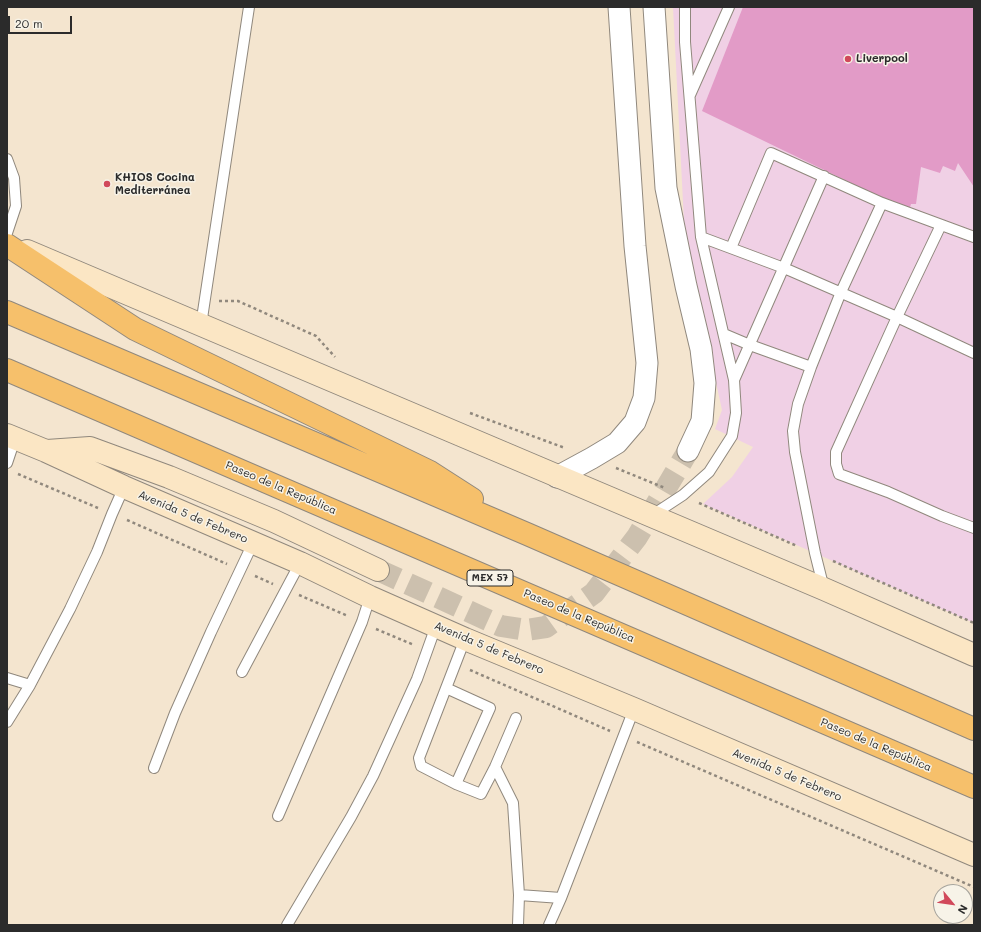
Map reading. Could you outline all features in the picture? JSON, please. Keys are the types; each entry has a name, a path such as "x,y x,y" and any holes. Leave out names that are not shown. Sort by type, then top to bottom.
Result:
{"highway":[{"path":"7,244 135,329 430,472 527,534"},
{"path":"7,312 527,534 974,729"},
{"name":"Paseo de la República","path":"7,370 974,787"}],"main road":[{"path":"7,244 824,589 974,655"},
{"name":"Avenida 5 de Febrero","path":"11,437 300,563 370,597 465,639 634,709 974,855"},
{"path":"46,451 90,448 169,477 267,518 378,570"}],"street":[{"path":"557,477 592,458 617,442 635,422 644,398 647,363 635,246 619,7"},
{"path":"654,7 666,188 686,286 701,349 705,383 702,421 688,452"}],"lane":[{"path":"201,325 248,7"},
{"path":"651,516 683,495 709,472 732,436 736,412 734,380 701,237 685,42 685,7"},
{"path":"689,96 729,7"},
{"path":"731,248 771,153 882,203 974,237"},
{"path":"7,159 14,178 16,206 7,233"},
{"path":"734,380 824,176"},
{"path":"824,589 815,553 795,452 794,431 798,404 841,292 882,203"},
{"path":"941,225 897,317 836,452 836,464 839,474 888,492 942,516 974,528"},
{"path":"701,237 784,268 841,292 974,352"},
{"path":"724,334 811,368"},
{"path":"7,463 11,437"},
{"path":"7,722 30,685 70,608 97,552 124,487"},
{"path":"154,768 175,713 253,543"},
{"path":"242,672 300,563"},
{"path":"278,816 362,622 370,597"},
{"path":"287,925 351,817 373,776 417,679 436,626"},
{"path":"465,639 419,758 421,766 456,784 481,794 495,767 516,718"},
{"path":"7,678 30,685"},
{"path":"446,688 490,708 456,784"},
{"path":"549,925 561,898 634,709"},
{"path":"495,767 513,803 519,896 518,925"},
{"path":"519,896 561,898"}],"path":[{"path":"204,300 238,301 316,336 339,362"},
{"path":"468,412 592,458 683,495 974,623"},
{"path":"14,472 427,651"},
{"path":"455,663 974,886"}],"shaded area":[{"path":"673,7 974,7 974,623 703,504 732,477 753,447 715,429 722,410 685,241"}],"building":[{"name":"Liverpool","path":"743,7 974,7 974,187 958,163 955,171 943,166 940,173 921,167 916,204 911,204 909,211 702,111"}],"tunnel":[{"path":"378,570 501,626 526,630 546,627 594,593 637,537 688,451"}],"place":[{"name":"Liverpool","path":"848,59"},
{"name":"KHIOS Cocina Mediterránea","path":"107,184"}]}
